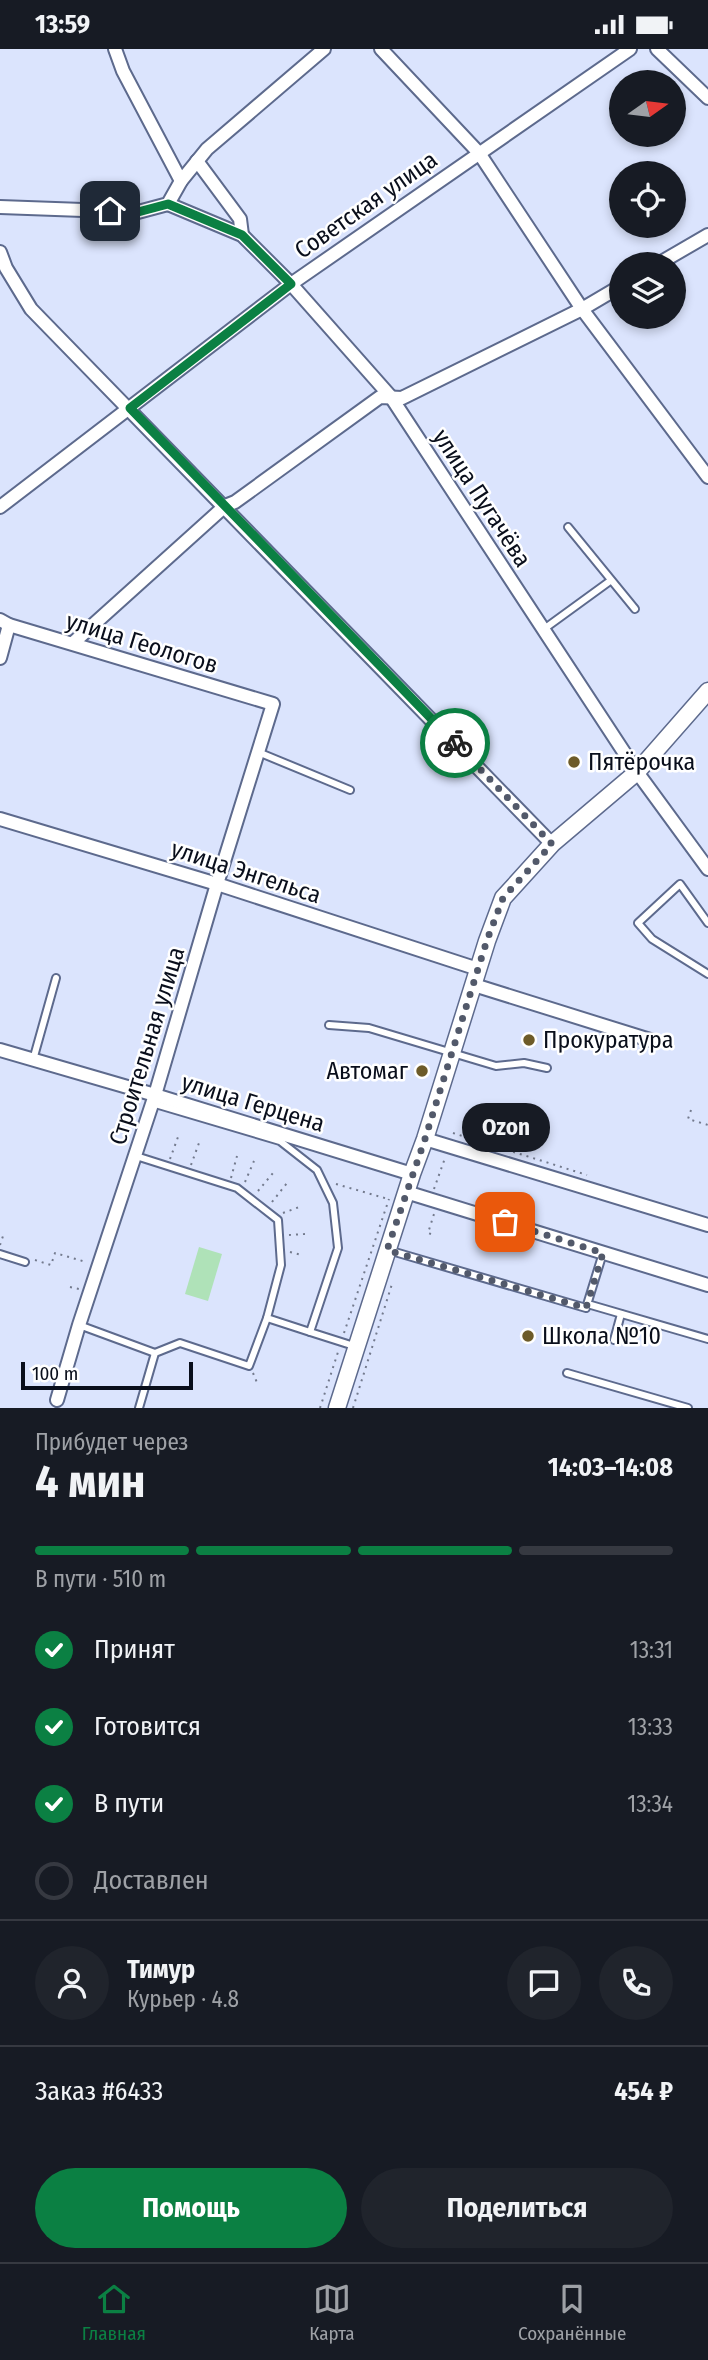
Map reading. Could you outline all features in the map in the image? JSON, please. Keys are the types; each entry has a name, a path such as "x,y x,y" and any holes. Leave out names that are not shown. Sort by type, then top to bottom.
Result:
{"street":[{"path":"115,49 123,71 181,181"},
{"path":"0,207 138,212 168,204 181,181 207,149 324,49"},
{"path":"380,49 479,153 582,309 708,477"},
{"name":"Советская улица","path":"0,507 291,284 630,49"},
{"path":"657,49 708,98"},
{"path":"197,161 240,219 242,235"},
{"name":"улица Пугачёва","path":"168,204 242,235 291,284 391,397 637,772 708,869"},
{"path":"679,252 708,235"},
{"path":"0,252 6,268 32,309 552,844"},
{"path":"73,643 225,506 235,502 380,397 402,398 609,293"},
{"path":"0,658 5,623"},
{"name":"улица Геологов","path":"5,623 274,704"},
{"path":"337,1408 503,898 552,844 637,772 708,691"},
{"name":"Строительная улица","path":"57,1400 154,1099 217,884 274,704"},
{"name":"улица Энгельса","path":"0,819 217,884 650,1040"},
{"name":"улица Герцена","path":"0,1050 154,1099 310,1142 412,1174"},
{"path":"425,1139 708,1226"},
{"path":"407,1192 433,1204 708,1285"}],"lane":[{"path":"568,527 635,609"},
{"path":"543,630 610,581"},
{"path":"258,752 350,790"},
{"path":"708,923 680,884 638,923 652,939 708,974"},
{"path":"33,1060 56,978"},
{"path":"329,1025 369,1028 496,1066 524,1063 547,1068"},
{"path":"154,1099 280,1141 310,1142"},
{"path":"280,1141 317,1170 332,1203 338,1248 310,1332"},
{"path":"79,1325 155,1353 180,1343 249,1366 267,1318 281,1265 278,1220 229,1185 136,1156"},
{"path":"387,1250 586,1308 603,1253"},
{"path":"0,1254 24,1262"},
{"path":"591,1305 708,1339"},
{"path":"614,1340 621,1314"},
{"path":"267,1318 356,1347"},
{"path":"139,1408 155,1353"},
{"path":"567,1373 688,1408"}],"path":[{"path":"691,1110 688,1119 708,1125"},
{"path":"431,1234 428,1233 433,1204 454,1132 594,1177"},
{"path":"168,1166 178,1137"},
{"path":"188,1172 199,1143"},
{"path":"229,1185 237,1156"},
{"path":"241,1191 254,1161"},
{"path":"251,1199 273,1173"},
{"path":"322,1181 389,1199"},
{"path":"265,1210 287,1183"},
{"path":"274,1217 302,1206"},
{"path":"279,1235 305,1234"},
{"path":"0,1246 3,1236"},
{"path":"280,1250 302,1255"},
{"path":"51,1265 55,1254 87,1263"},
{"path":"71,1287 79,1289"},
{"path":"249,1366 258,1385"}],"green space":[{"path":"199,1247 222,1254 208,1301 185,1294"}],"way so far":[{"path":"455,743 552,844 503,898 387,1250 586,1308 603,1253 505,1222"}],"place":[{"name":"Пятёрочка","path":"574,762"},
{"name":"Прокуратура","path":"529,1040"},
{"name":"Автомаг","path":"422,1071"},
{"name":"Ozon","path":"505,1222"},
{"name":"Школа №10","path":"528,1336"}],"route":[{"path":"110,211 138,212 168,204 242,235 291,284 130,408 455,743"}]}
